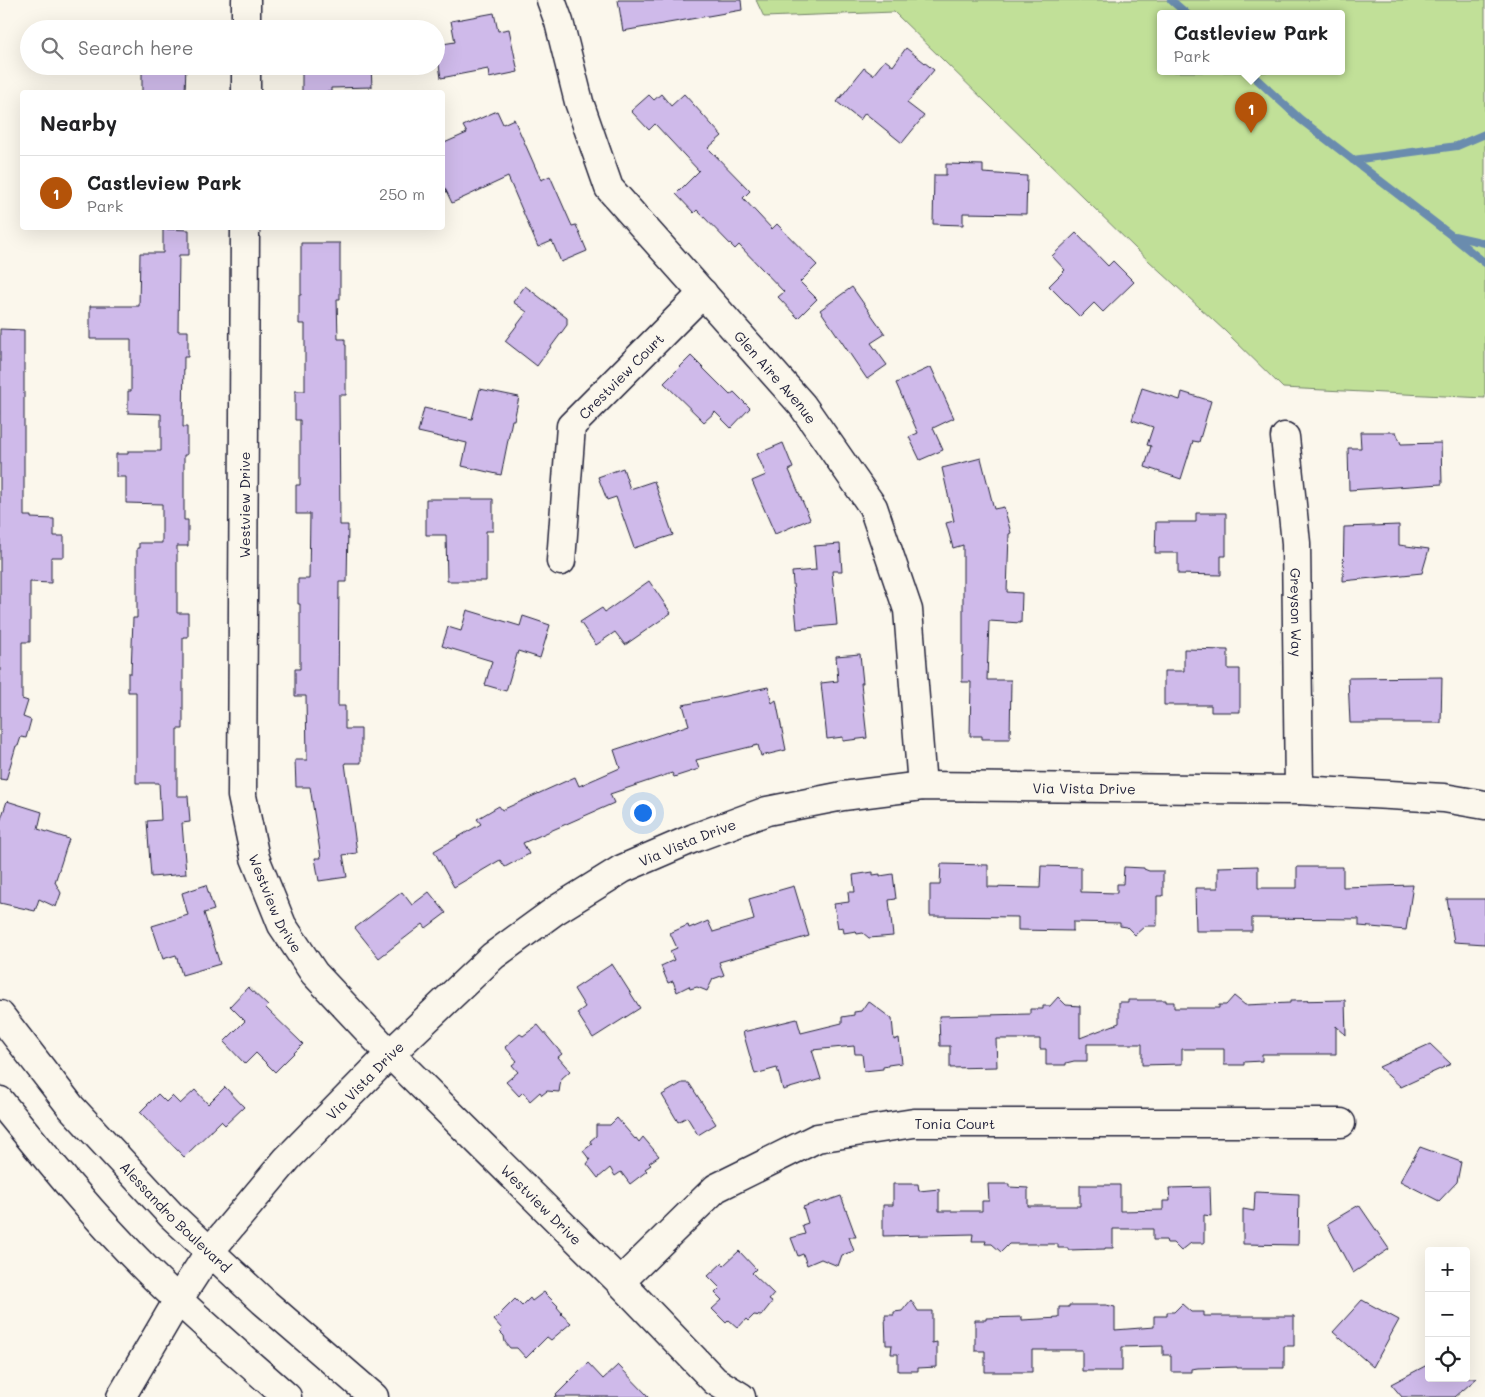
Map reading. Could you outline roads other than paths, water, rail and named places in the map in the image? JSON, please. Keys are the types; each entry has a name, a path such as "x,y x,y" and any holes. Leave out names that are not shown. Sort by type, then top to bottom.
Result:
{"street":[{"path":"246,0 246,20"},
{"name":"Glen Aire Avenue","path":"551,0 560,22 579,102 608,188 802,405 874,507 908,610 922,786"},
{"path":"246,75 246,90"},
{"name":"Westview Drive","path":"245,230 242,796 255,858 282,925 314,973 390,1054 620,1282 715,1381 741,1397"},
{"name":"Crestview Court","path":"561,561 571,426 703,294"},
{"name":"Greyson Way","path":"1285,437 1296,543 1299,790"},
{"name":"Via Vista Drive","path":"121,1397 178,1300 210,1251 287,1159 390,1054 493,956 556,910 622,869 694,838 766,811 842,796 922,786 1299,790 1444,798 1485,805"},
{"name":"Alessandro Boulevard","path":"0,1015 71,1107 171,1215 263,1301 374,1397"},
{"path":"0,1101 75,1192 146,1269 287,1397"},
{"name":"Tonia Court","path":"620,1282 716,1188 817,1138 914,1123 1341,1123"}],"waterway":[{"path":"1171,0 1182,10"},
{"path":"1252,75 1300,119 1485,263"},
{"path":"1353,160 1457,146 1485,134"},
{"path":"1454,236 1485,243"}],"place":[{"name":"Castleview Park","path":"1251,133"}]}
